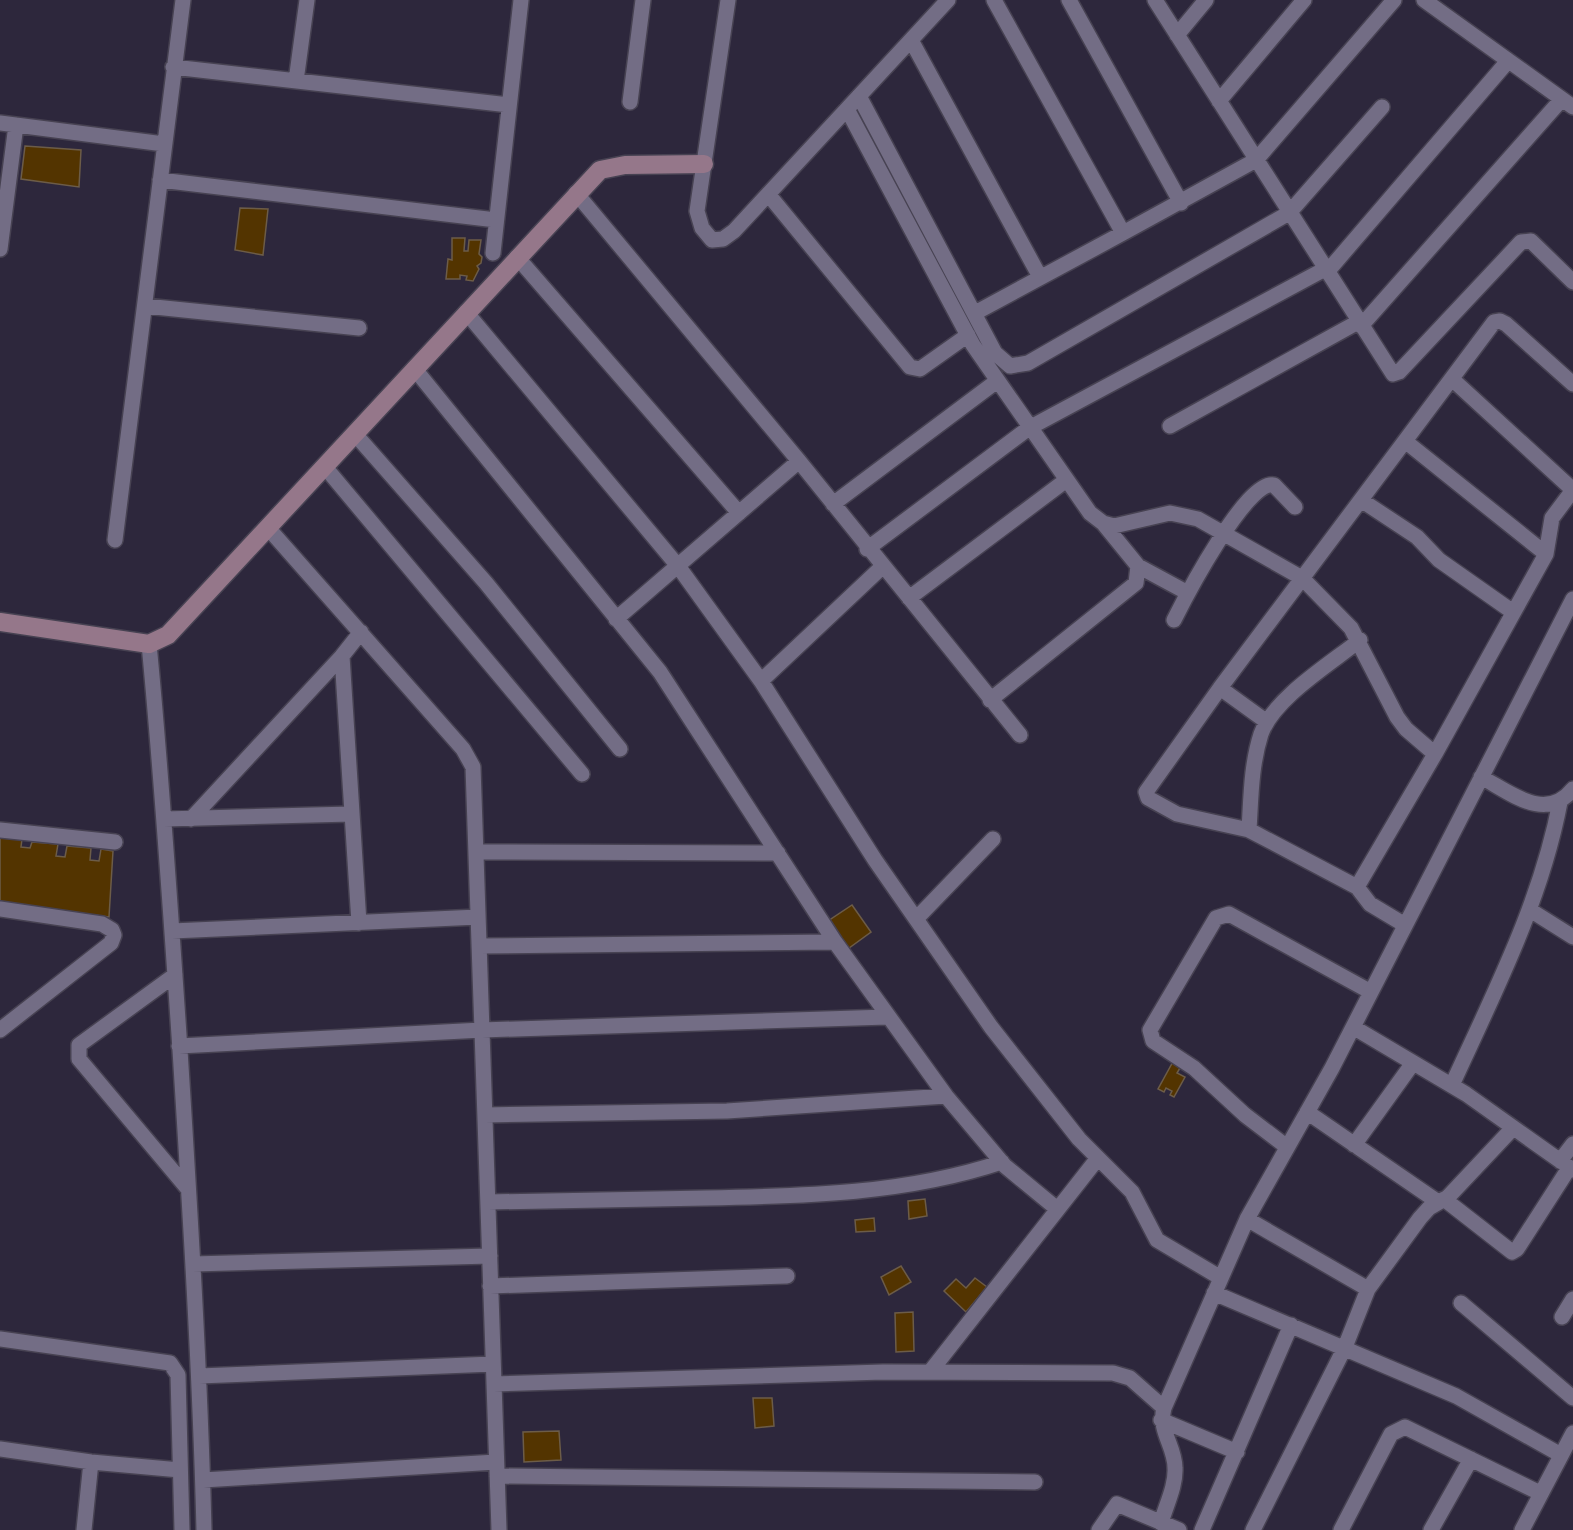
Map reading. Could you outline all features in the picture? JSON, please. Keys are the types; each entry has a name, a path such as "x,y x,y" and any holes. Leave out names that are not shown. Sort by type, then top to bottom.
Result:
{"street":[{"path":"115,540 183,0"},
{"path":"296,81 308,0"},
{"path":"493,253 521,0"},
{"path":"630,102 643,0"},
{"path":"728,0 697,211 702,228 712,240 723,239 734,231 948,0"},
{"path":"994,0 1123,233"},
{"path":"1069,0 1181,203"},
{"path":"1155,0 1390,371 1396,374 1521,242 1531,241 1573,282"},
{"path":"1177,35 1206,0"},
{"path":"1219,101 1304,0"},
{"path":"975,313 1181,203 1256,160 1394,0"},
{"path":"1170,426 1360,324 1568,103 1424,0"},
{"path":"911,40 1040,277"},
{"path":"867,549 1029,428 1326,271 1508,61"},
{"path":"173,67 509,105"},
{"path":"859,96 995,353 1010,366 1028,363 1289,213 1382,107"},
{"path":"847,109 968,335 1065,481 1090,513 1103,523 1138,566 1188,593"},
{"path":"0,123 164,144"},
{"path":"0,249 16,125"},
{"path":"0,622 149,644 168,635 576,193 600,170 625,165 704,164"},
{"path":"160,180 496,220"},
{"path":"576,193 799,461 867,549 1020,735"},
{"path":"768,194 910,368 920,369 968,335"},
{"path":"518,256 739,513"},
{"path":"146,306 359,328"},
{"path":"466,312 678,566 761,681 875,861 991,1027 1079,1139 1132,1192 1157,1240 1221,1278"},
{"path":"1405,925 1370,904 1357,887 1249,830 1177,814 1146,795 1220,688 1494,322 1500,321 1573,384"},
{"path":"414,368 660,672 835,942 946,1096 1002,1162 1056,1208"},
{"path":"1357,887 1435,754 1546,554 1552,518 1573,490 1452,379"},
{"path":"833,504 997,381"},
{"path":"355,434 486,583 620,749"},
{"path":"1405,441 1546,554"},
{"path":"616,619 799,461"},
{"path":"325,467 582,774"},
{"path":"909,598 1065,481"},
{"path":"1174,620 1225,532 1254,493 1265,485 1278,487 1295,507"},
{"path":"1361,500 1418,537 1439,560 1513,612"},
{"path":"1103,523 1127,525 1170,513 1198,519 1225,532 1302,578 1351,627 1360,640 1397,717 1406,729 1435,754"},
{"path":"268,529 463,749 473,767 499,1530"},
{"path":"990,700 1132,589 1138,578 1138,566"},
{"path":"761,681 882,567"},
{"path":"1161,1523 1175,1479 1175,1465 1162,1414 1214,1293 1247,1219 1353,1027 1573,599"},
{"path":"191,819 342,656 361,632"},
{"path":"1249,830 1253,767 1267,722 1301,687 1360,640"},
{"path":"149,644 172,931 193,1264 204,1530"},
{"path":"342,656 359,923"},
{"path":"1220,688 1267,722"},
{"path":"1481,777 1533,804 1544,806 1560,802 1573,789"},
{"path":"1452,1085 1530,910 1552,844 1560,802"},
{"path":"164,819 351,814"},
{"path":"0,830 115,842"},
{"path":"916,919 993,839"},
{"path":"476,852 778,853"},
{"path":"0,909 102,924 112,930 114,935 111,943 0,1030"},
{"path":"1530,910 1573,937"},
{"path":"1287,1147 1245,1115 1194,1068 1153,1041 1150,1030 1216,918 1222,914 1229,914 1371,992"},
{"path":"172,931 478,917"},
{"path":"479,946 835,942"},
{"path":"175,975 79,1045 77,1052 79,1059 188,1190"},
{"path":"179,1046 482,1030 887,1017"},
{"path":"1353,1027 1452,1085 1567,1166"},
{"path":"1354,1145 1413,1063"},
{"path":"485,1115 727,1111 946,1096"},
{"path":"1307,1112 1441,1201 1512,1252 1517,1249 1567,1166 1573,1144"},
{"path":"1253,1530 1345,1347 1368,1289 1420,1218 1441,1201 1513,1128"},
{"path":"930,1372 1056,1208 1098,1158"},
{"path":"488,1202 821,1195 878,1191 974,1172 1002,1162"},
{"path":"1247,1219 1368,1289"},
{"path":"193,1264 490,1256"},
{"path":"490,1286 787,1276"},
{"path":"1214,1293 1456,1396 1561,1455"},
{"path":"1562,1317 1573,1299"},
{"path":"1461,1303 1573,1398"},
{"path":"1202,1530 1291,1325"},
{"path":"0,1339 170,1363 174,1366 178,1375 182,1530"},
{"path":"199,1376 493,1364"},
{"path":"494,1384 930,1372 1113,1373 1130,1378 1162,1414 1237,1452"},
{"path":"1341,1530 1391,1434 1404,1427 1540,1493"},
{"path":"1522,1530 1573,1433"},
{"path":"0,1449 91,1462 180,1470"},
{"path":"1431,1530 1471,1459"},
{"path":"84,1530 91,1462"},
{"path":"202,1480 497,1469 1035,1482"},
{"path":"1099,1530 1117,1504 1179,1530"}],"building":[{"path":"25,146 81,150 79,187 21,179"},
{"path":"240,208 268,209 263,255 235,250"},
{"path":"452,238 465,238 464,251 468,251 469,240 481,240 479,254 482,257 481,263 477,266 479,269 473,281 466,280 467,276 460,275 460,279 446,279 448,259 452,260"},
{"path":"0,837 22,839 21,847 30,848 32,842 58,844 56,856 65,857 67,846 91,848 90,860 99,861 101,849 113,851 109,917 94,915 85,918 86,914 0,904"},
{"path":"852,905 871,932 845,951 825,923"},
{"path":"1175,1058 1183,1063 1177,1073 1185,1077 1174,1097 1170,1095 1172,1091 1166,1088 1164,1092 1158,1089"},
{"path":"925,1199 927,1216 909,1219 908,1201"},
{"path":"874,1218 875,1231 856,1232 855,1220"},
{"path":"901,1266 911,1282 889,1295 881,1277"},
{"path":"975,1278 987,1287 966,1312 944,1291 956,1279 966,1288"},
{"path":"913,1312 914,1351 896,1352 895,1313"},
{"path":"753,1398 772,1398 774,1426 755,1428"},
{"path":"559,1431 561,1460 524,1462 523,1432"}]}
